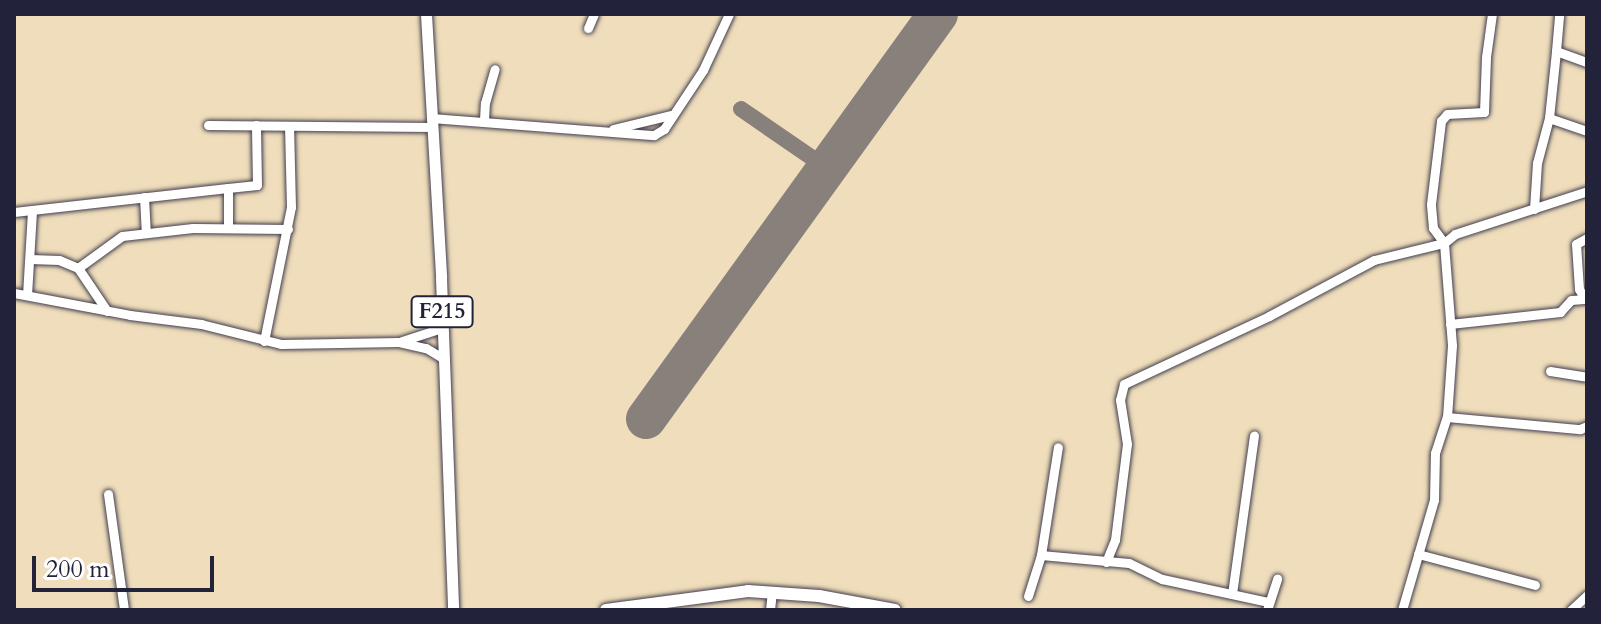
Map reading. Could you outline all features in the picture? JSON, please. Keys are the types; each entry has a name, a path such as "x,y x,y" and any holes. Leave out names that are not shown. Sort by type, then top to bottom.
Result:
{"highway":[{"path":"606,610 707,595 772,592 895,610"}],"main road":[{"name":"F215","path":"426,14 453,610"}],"street":[{"path":"588,28 594,14"},
{"path":"208,125 289,126 484,120 654,135 664,129 707,62 729,14"},
{"path":"1402,610 1434,500 1435,453 1447,417 1452,345 1444,243 1433,228 1431,204 1441,121 1447,114 1484,112 1486,57 1492,14"},
{"path":"1534,209 1537,163 1549,118 1559,14"},
{"path":"1556,51 1587,62"},
{"path":"484,120 485,103 495,69"},
{"path":"610,130 671,115"},
{"path":"1549,118 1587,131"},
{"path":"14,212 257,185 256,125"},
{"path":"264,341 273,283 288,229 292,192 289,126"},
{"path":"1106,562 1115,540 1127,444 1120,400 1124,384 1269,316 1374,260 1444,243 1455,234 1582,193 1587,184"},
{"path":"228,188 228,228"},
{"path":"144,197 146,231"},
{"path":"27,295 32,210"},
{"path":"78,268 112,242 146,231 288,229"},
{"path":"1450,324 1560,312 1571,300 1585,299 1579,289 1576,244 1587,238"},
{"path":"30,259 59,260 78,268 107,311"},
{"path":"14,293 107,311 201,324 264,341 318,346 399,342 442,328"},
{"path":"399,342 426,348 444,359"},
{"path":"1550,371 1587,377"},
{"path":"1447,417 1570,428 1587,426"},
{"path":"1232,594 1254,436"},
{"path":"1028,596 1041,555 1058,447"},
{"path":"108,494 124,610"},
{"path":"1418,554 1535,585"},
{"path":"1041,555 1129,563 1162,579 1232,594 1268,606 1277,579"},
{"path":"770,610 772,592"},
{"path":"1571,610 1587,595"}],"taxiway":[{"path":"741,109 827,168"}],"runway":[{"path":"646,419 938,14"}]}
